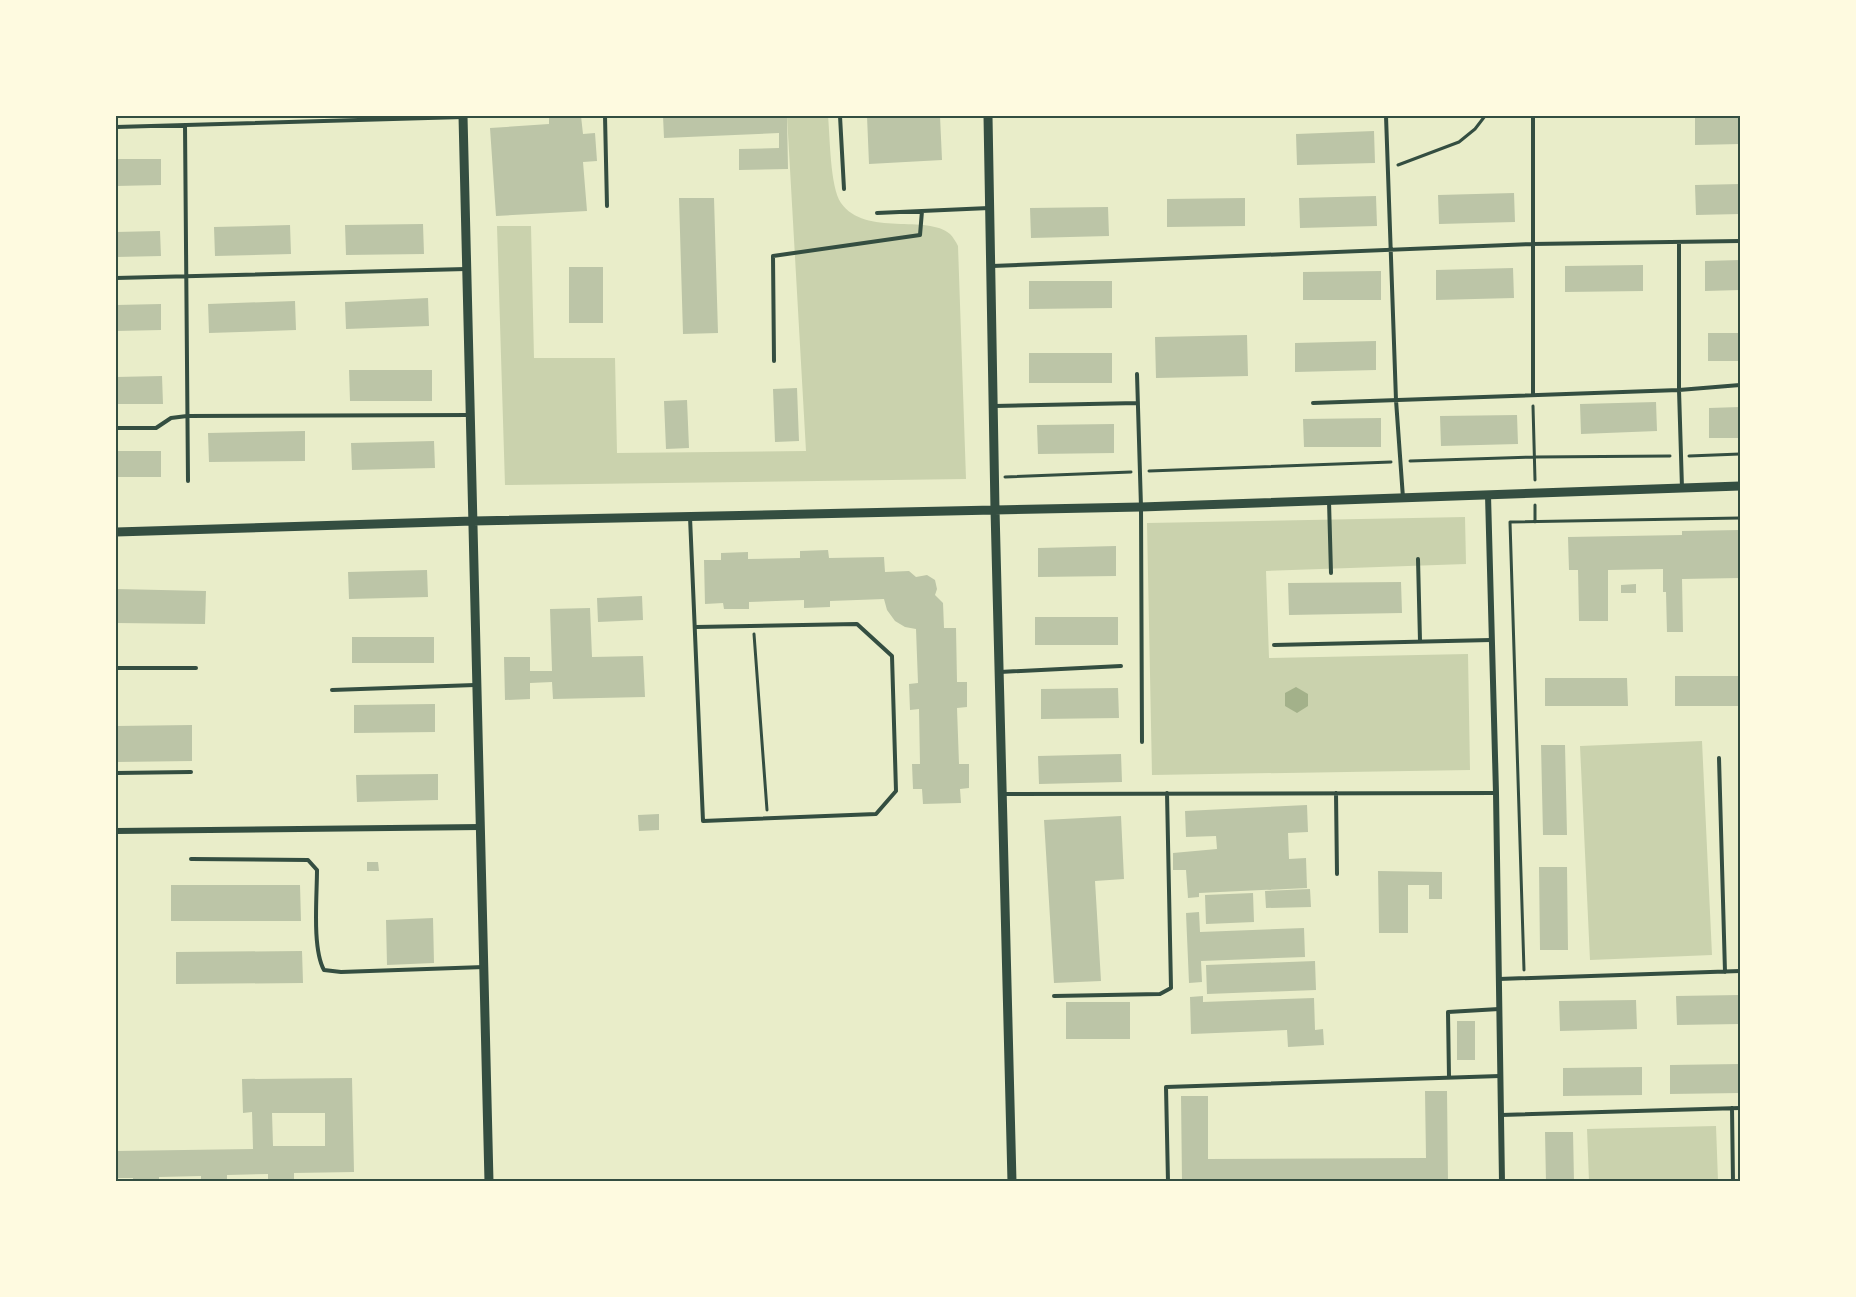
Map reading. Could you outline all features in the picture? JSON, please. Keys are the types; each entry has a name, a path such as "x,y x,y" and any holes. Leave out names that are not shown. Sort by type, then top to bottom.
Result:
{"street":[{"path":"463,116 489,1182"},
{"path":"988,116 994,477 1012,1182"},
{"path":"116,532 473,521 1141,507 1740,486"},
{"path":"1488,495 1503,1182"},
{"path":"116,831 481,827"}],"lane":[{"path":"116,128 463,116"},
{"path":"605,116 607,206"},
{"path":"840,116 844,189"},
{"path":"1386,116 1396,400 1403,498"},
{"path":"1533,116 1533,395"},
{"path":"185,125 188,481"},
{"path":"877,213 990,208"},
{"path":"774,361 773,256 920,235 921,211"},
{"path":"991,266 1532,244 1740,241"},
{"path":"1679,242 1679,390 1682,488"},
{"path":"116,278 466,269"},
{"path":"1137,374 1141,507 1142,742"},
{"path":"1313,404 1679,390 1740,385"},
{"path":"993,406 1138,403"},
{"path":"116,428 156,428 171,418 187,416 469,416"},
{"path":"1329,500 1331,573"},
{"path":"690,517 703,821 876,814 896,791 892,656 857,624 696,627"},
{"path":"1418,559 1420,641"},
{"path":"1274,645 1491,640"},
{"path":"999,672 1121,666"},
{"path":"116,668 196,668"},
{"path":"332,690 477,685"},
{"path":"1719,758 1725,972"},
{"path":"116,773 191,772"},
{"path":"1002,794 1496,792"},
{"path":"1054,996 1160,994 1171,988 1167,793"},
{"path":"1336,793 1337,874"},
{"path":"191,859 308,860 317,870 318,961 324,970 341,972 484,967"},
{"path":"1498,979 1740,971"},
{"path":"1449,1077 1448,1012 1499,1009"},
{"path":"1168,1182 1166,1087 1500,1076"},
{"path":"1732,1108 1733,1182"},
{"path":"1501,1115 1740,1108"}],"path":[{"path":"1388,168 1459,142 1475,129 1485,116"},
{"path":"1533,395 1535,522"},
{"path":"994,477 1535,457 1740,454"},
{"path":"1525,978 1510,522 1740,518"},
{"path":"754,626 768,818"}],"shaded area":[{"path":"787,116 828,116 831,161 837,195 841,203 852,213 880,222 940,228 950,234 958,246 966,479 505,485 497,226 531,226 534,358 615,358 617,453 806,451"},
{"path":"1465,517 1466,564 1266,571 1269,658 1468,654 1470,770 1152,775 1147,523"},
{"path":"1296,687 1308,694 1308,706 1297,713 1285,706 1285,693"},
{"path":"1702,741 1712,955 1590,960 1580,746"},
{"path":"1716,1126 1718,1181 1589,1181 1587,1129"}],"building":[{"path":"549,116 581,116 583,134 595,133 597,161 583,162 587,211 496,216 490,128 549,124"},
{"path":"663,116 787,116 788,169 739,170 739,149 779,148 779,133 664,138"},
{"path":"867,116 940,116 942,160 869,164"},
{"path":"1695,116 1740,116 1740,144 1695,145"},
{"path":"1374,131 1375,163 1297,165 1296,134"},
{"path":"116,159 161,159 161,185 116,186"},
{"path":"1740,184 1740,214 1696,215 1695,185"},
{"path":"1514,193 1515,222 1439,224 1438,195"},
{"path":"1376,196 1377,226 1300,228 1299,198"},
{"path":"679,198 714,198 718,333 683,334"},
{"path":"1245,198 1245,226 1167,227 1167,199"},
{"path":"1108,207 1109,236 1031,238 1030,208"},
{"path":"423,224 424,254 346,255 345,225"},
{"path":"290,225 291,254 215,256 214,227"},
{"path":"160,231 161,256 116,257 116,232"},
{"path":"1740,260 1740,290 1705,291 1705,261"},
{"path":"1643,265 1643,291 1565,292 1565,266"},
{"path":"569,267 603,267 603,323 569,323"},
{"path":"1513,268 1514,298 1436,300 1436,270"},
{"path":"1381,271 1381,300 1303,300 1303,272"},
{"path":"1029,281 1112,281 1112,308 1029,309"},
{"path":"428,298 429,326 346,329 345,302"},
{"path":"295,301 296,330 209,333 208,304"},
{"path":"161,304 161,330 116,331 116,305"},
{"path":"1708,333 1740,333 1740,361 1708,361"},
{"path":"1247,335 1248,376 1156,378 1155,337"},
{"path":"1376,341 1376,370 1295,372 1295,343"},
{"path":"1029,353 1112,353 1112,383 1029,383"},
{"path":"349,370 432,370 432,401 350,401"},
{"path":"162,376 163,404 116,404 116,377"},
{"path":"797,388 799,441 775,442 773,389"},
{"path":"687,400 689,448 666,449 664,401"},
{"path":"1656,402 1657,431 1581,434 1580,404"},
{"path":"1740,407 1740,438 1709,438 1709,408"},
{"path":"1517,415 1518,444 1441,446 1440,416"},
{"path":"1381,418 1381,447 1304,447 1303,419"},
{"path":"1114,424 1114,453 1038,454 1037,425"},
{"path":"305,431 305,461 209,462 208,433"},
{"path":"434,441 435,468 352,470 351,443"},
{"path":"116,451 161,451 161,477 116,477"},
{"path":"1740,530 1740,578 1682,579 1683,632 1667,632 1663,569 1608,570 1608,621 1579,621 1578,570 1569,570 1568,537 1682,535 1682,531"},
{"path":"1116,546 1116,576 1038,577 1038,548"},
{"path":"828,550 829,558 884,557 885,572 909,571 916,577 927,575 935,580 937,589 935,595 943,603 944,628 956,628 957,682 967,682 967,707 957,708 959,764 969,764 969,788 960,789 961,803 923,804 922,789 913,789 912,764 920,764 919,709 910,710 909,684 918,683 916,629 905,627 895,621 887,610 884,599 830,601 830,607 804,608 804,600 749,602 749,609 724,609 723,603 705,604 704,560 721,560 721,553 748,552 748,559 800,558 800,551"},
{"path":"427,570 428,597 349,599 348,572"},
{"path":"1401,582 1402,613 1289,615 1288,583"},
{"path":"1636,584 1636,593 1621,593 1621,585"},
{"path":"116,589 206,591 205,624 116,623"},
{"path":"642,596 643,620 598,622 597,598"},
{"path":"590,608 592,657 643,656 645,697 553,699 552,682 530,683 530,699 505,700 504,657 530,657 530,671 552,671 550,609"},
{"path":"1035,617 1118,617 1118,645 1035,645"},
{"path":"352,637 434,637 434,663 352,663"},
{"path":"1675,676 1740,676 1740,706 1675,706"},
{"path":"1545,678 1627,678 1628,706 1545,706"},
{"path":"1118,688 1119,718 1041,719 1041,689"},
{"path":"435,704 435,732 354,733 354,705"},
{"path":"192,725 192,761 116,762 116,726"},
{"path":"1541,745 1565,745 1567,835 1543,835"},
{"path":"1121,754 1122,782 1039,784 1038,756"},
{"path":"438,774 438,800 357,802 356,775"},
{"path":"1307,805 1308,832 1288,833 1289,859 1306,858 1307,888 1199,893 1199,897 1188,898 1186,870 1173,870 1173,853 1217,849 1216,836 1186,837 1185,811"},
{"path":"659,814 659,830 639,831 638,815"},
{"path":"1121,816 1124,879 1095,881 1101,981 1054,983 1044,820"},
{"path":"367,862 378,862 379,871 367,871"},
{"path":"1539,867 1567,867 1568,950 1540,950"},
{"path":"1378,871 1442,872 1442,899 1429,899 1429,885 1408,885 1408,933 1379,933"},
{"path":"171,885 300,885 301,921 171,921"},
{"path":"1310,889 1311,907 1266,908 1265,891"},
{"path":"1253,893 1254,922 1206,924 1205,895"},
{"path":"1199,912 1200,932 1304,928 1305,957 1201,961 1202,982 1189,983 1186,913"},
{"path":"433,918 434,963 387,965 386,920"},
{"path":"302,951 303,983 176,984 176,952"},
{"path":"1315,961 1316,990 1207,994 1206,965"},
{"path":"1740,995 1740,1024 1677,1025 1676,996"},
{"path":"1203,996 1203,1002 1314,998 1315,1030 1323,1029 1324,1045 1288,1047 1287,1030 1191,1034 1190,997"},
{"path":"1636,1000 1637,1029 1560,1031 1559,1001"},
{"path":"1066,1002 1130,1002 1130,1039 1066,1039"},
{"path":"1457,1021 1475,1021 1475,1060 1457,1060"},
{"path":"1740,1064 1740,1093 1670,1094 1670,1065"},
{"path":"1642,1067 1642,1095 1563,1096 1563,1068"},
{"path":"352,1078 354,1172 294,1173 294,1182 268,1182 268,1174 227,1175 227,1182 201,1182 201,1176 159,1177 159,1182 133,1182 133,1178 116,1178 116,1151 253,1149 252,1112 243,1113 242,1079","holes":["272,1113 325,1113 325,1146 273,1146"]},
{"path":"1425,1091 1447,1091 1448,1182 1182,1182 1181,1096 1208,1096 1208,1159 1426,1158"},
{"path":"1545,1132 1573,1132 1574,1182 1546,1182"}]}
